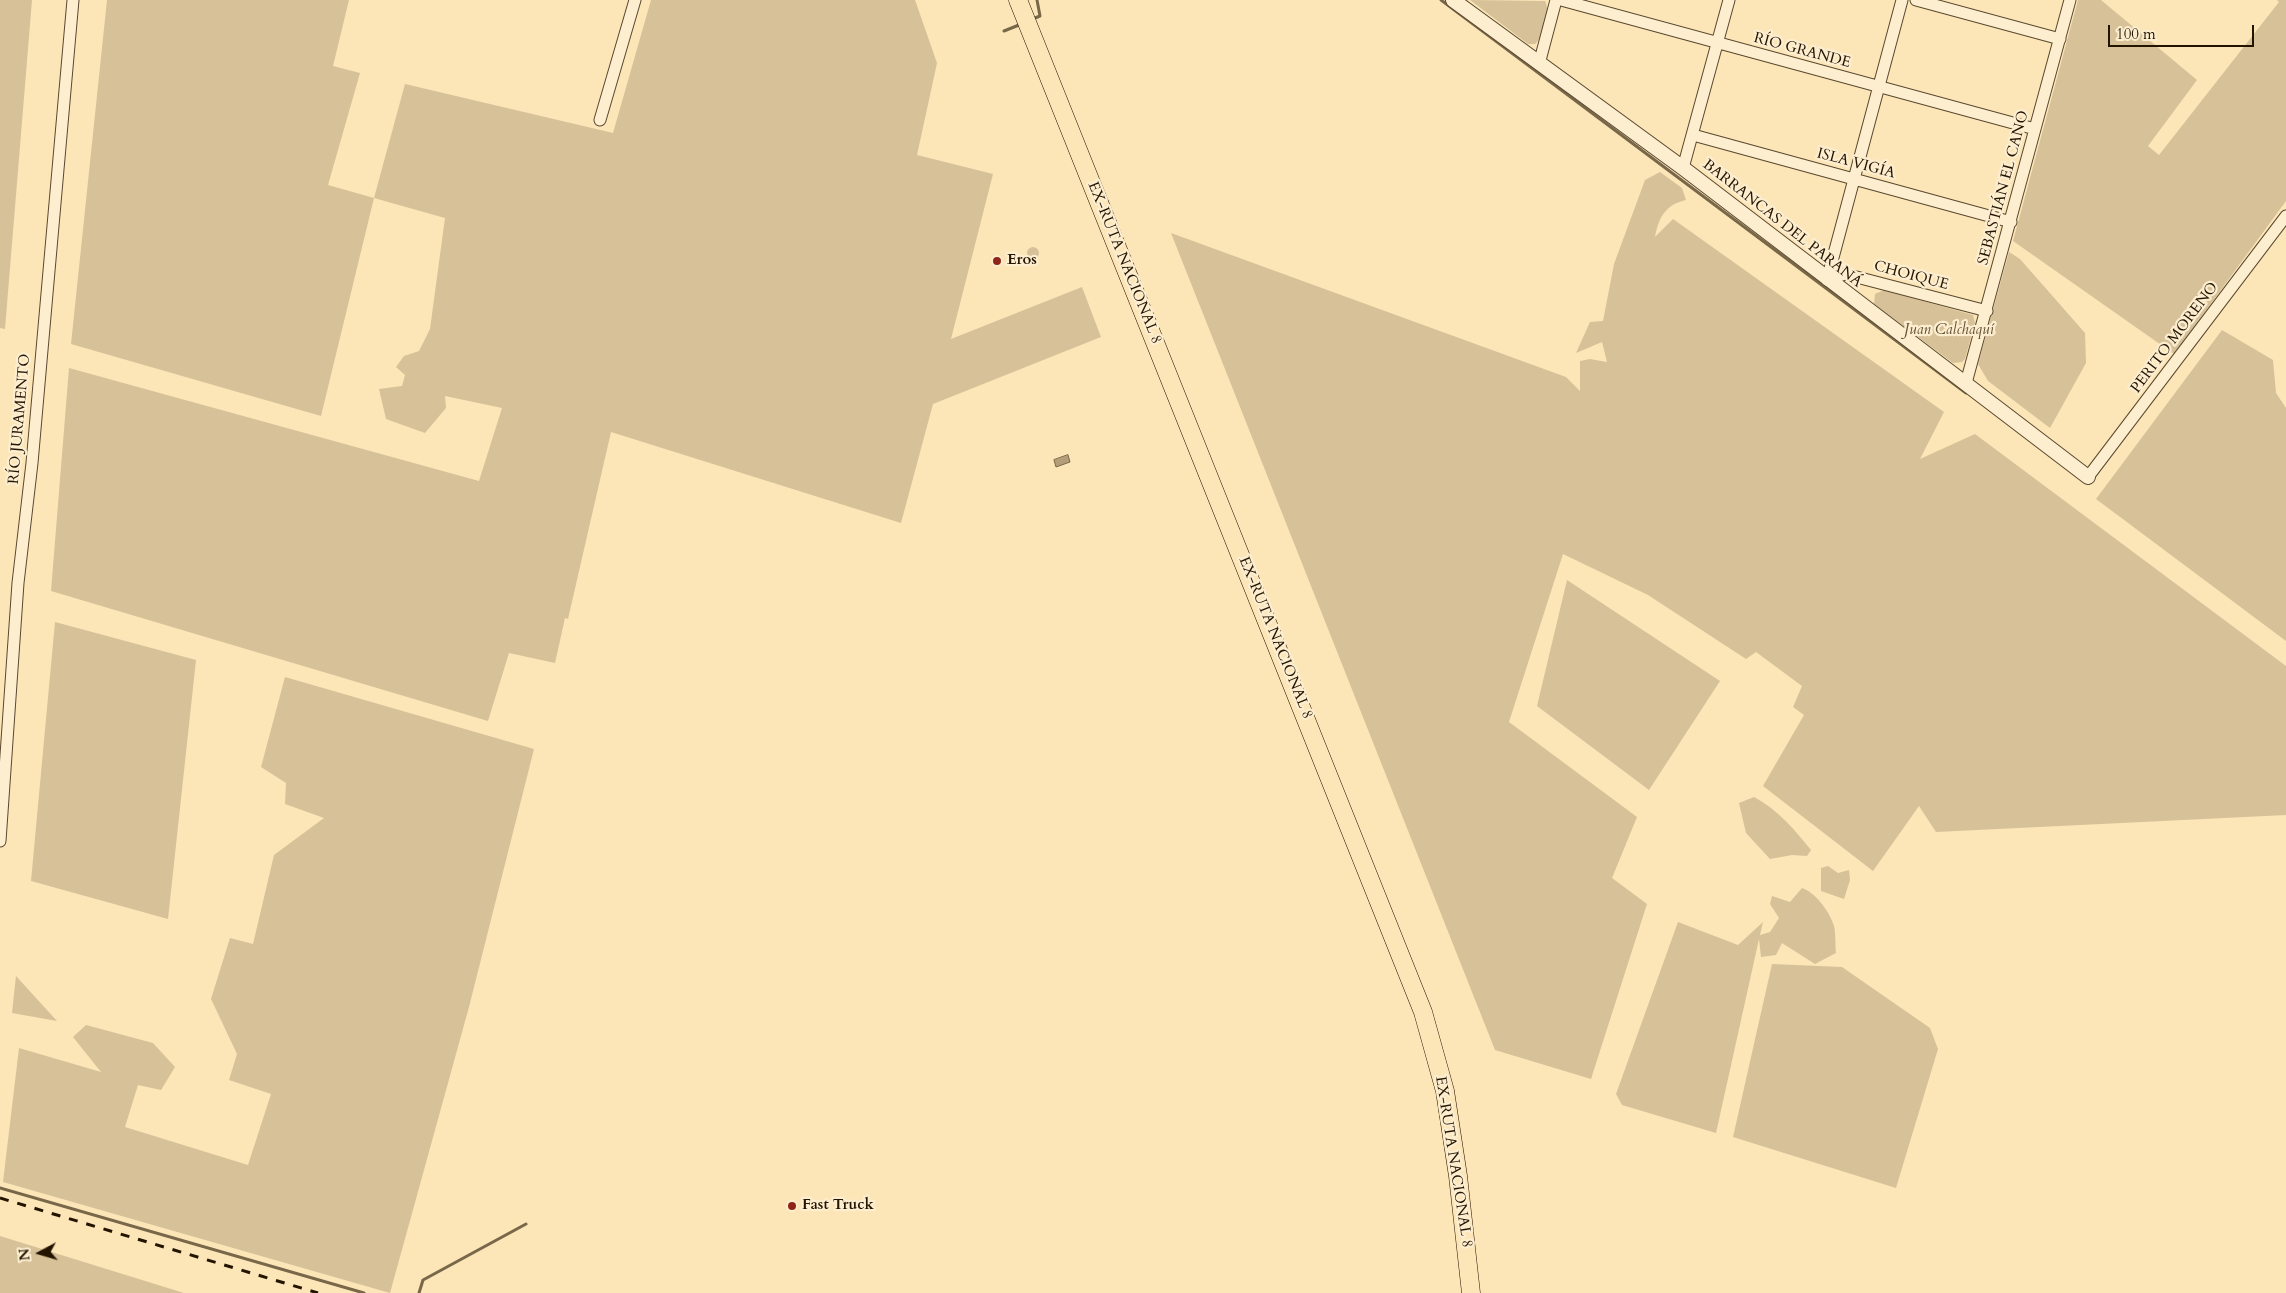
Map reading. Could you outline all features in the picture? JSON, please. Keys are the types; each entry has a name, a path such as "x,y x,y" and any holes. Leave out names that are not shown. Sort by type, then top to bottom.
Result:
{"main road":[{"name":"EX-RUTA NACIONAL 8","path":"1018,0 1423,1012 1445,1091 1458,1176 1471,1293"}],"street":[{"name":"RÍO JURAMENTO","path":"0,841 18,583 32,463 73,0"},
{"path":"600,120 636,0"},
{"name":"BARRANCAS DEL PARANÁ","path":"1453,0 1683,168 1827,280 1966,383 2088,477"},
{"path":"1539,64 1556,0"},
{"name":"RÍO GRANDE","path":"1561,0 2035,129"},
{"path":"1683,168 1729,0"},
{"path":"1827,280 1902,0"},
{"path":"1916,0 2060,39"},
{"name":"SEBASTIÁN EL CANO","path":"1966,383 2070,0"},
{"name":"ISLA VIGÍA","path":"1692,135 2011,222"},
{"name":"PERITO MORENO","path":"2088,477 2286,216"},
{"name":"CHOIQUE","path":"1827,280 1845,274 1987,311"}],"green space":[{"path":"0,0 32,0 5,329 0,328"},
{"path":"107,0 349,0 333,66 360,73 328,185 374,198 321,416 71,344"},
{"path":"651,0 915,0 937,63 917,155 993,174 951,339 1082,287 1101,337 933,404 901,523 611,432 568,619 565,618 555,663 509,653 488,721 51,591 69,368 479,481 502,408 445,396 446,408 425,433 386,419 379,389 402,386 405,375 396,367 404,356 419,351 430,329 445,218 374,198 405,84 613,133"},
{"path":"1470,0 1545,1 1547,17 1541,36 1535,44 1528,44"},
{"path":"2078,0 2101,0 2197,80 2148,146 2159,155 2279,2 2277,0 2286,0 2286,201 2174,354 2013,241"},
{"path":"1660,172 1682,188 1686,200 1673,205 1664,213 1655,237 1673,219 1944,412 1920,459 1975,434 2286,666 2286,815 1936,832 1919,806 1873,871 1763,786 1804,715 1793,707 1802,686 1756,652 1746,659 1648,595 1563,554 1509,722 1637,817 1612,878 1647,904 1591,1079 1495,1050 1171,233 1566,377 1580,391 1580,361 1590,359 1607,362 1602,342 1576,353 1590,322 1603,321 1614,264 1645,180"},
{"path":"1031,247 1035,247 1039,253 1035,259 1031,259 1027,255 1027,251"},
{"path":"2009,252 2020,259 2085,333 2086,363 2050,428 1988,381 1978,364"},
{"name":"Juan Calchaquí","path":"1884,290 1973,315 1975,323 1965,359 1962,362 1953,363 1874,304 1875,294"},
{"path":"2222,330 2273,360 2276,393 2286,408 2286,641 2096,499"},
{"path":"1567,580 1720,681 1649,790 1537,706"},
{"path":"55,622 196,660 168,919 31,881"},
{"path":"285,677 534,749 469,1007 390,1293 3,1182 19,1048 101,1072 73,1037 86,1025 153,1043 175,1067 161,1090 138,1085 125,1127 248,1165 271,1094 229,1080 237,1054 211,999 230,938 253,944 274,855 324,818 285,804 286,783 261,767"},
{"path":"1754,797 1778,814 1792,828 1811,850 1807,856 1792,855 1770,859 1746,833 1739,803"},
{"path":"1828,866 1838,873 1849,870 1850,880 1844,899 1821,891 1821,868"},
{"path":"1802,888 1817,898 1829,915 1835,929 1836,953 1815,964 1782,943 1776,955 1761,957 1759,939 1716,1133 1622,1105 1616,1094 1678,922 1738,945 1763,922 1760,935 1770,932 1779,918 1770,904 1772,896 1790,902"},
{"path":"1772,964 1842,967 1930,1028 1938,1049 1896,1188 1733,1137"},
{"path":"16,976 57,1021 12,1013"},
{"path":"0,1236 184,1293 0,1293"}],"shaded area":[{"path":"1068,455 1070,462 1056,467 1054,460"}],"waterway":[{"path":"1035,18 1040,16 1037,0"},
{"path":"1441,0 1966,393"},
{"path":"1004,31 1019,25"},
{"path":"0,1188 364,1293"},
{"path":"419,1293 423,1280 526,1224"}],"railway":[{"path":"0,1198 318,1293"}],"place":[{"name":"Eros","path":"997,261"},
{"name":"Fast Truck","path":"792,1206"}]}
